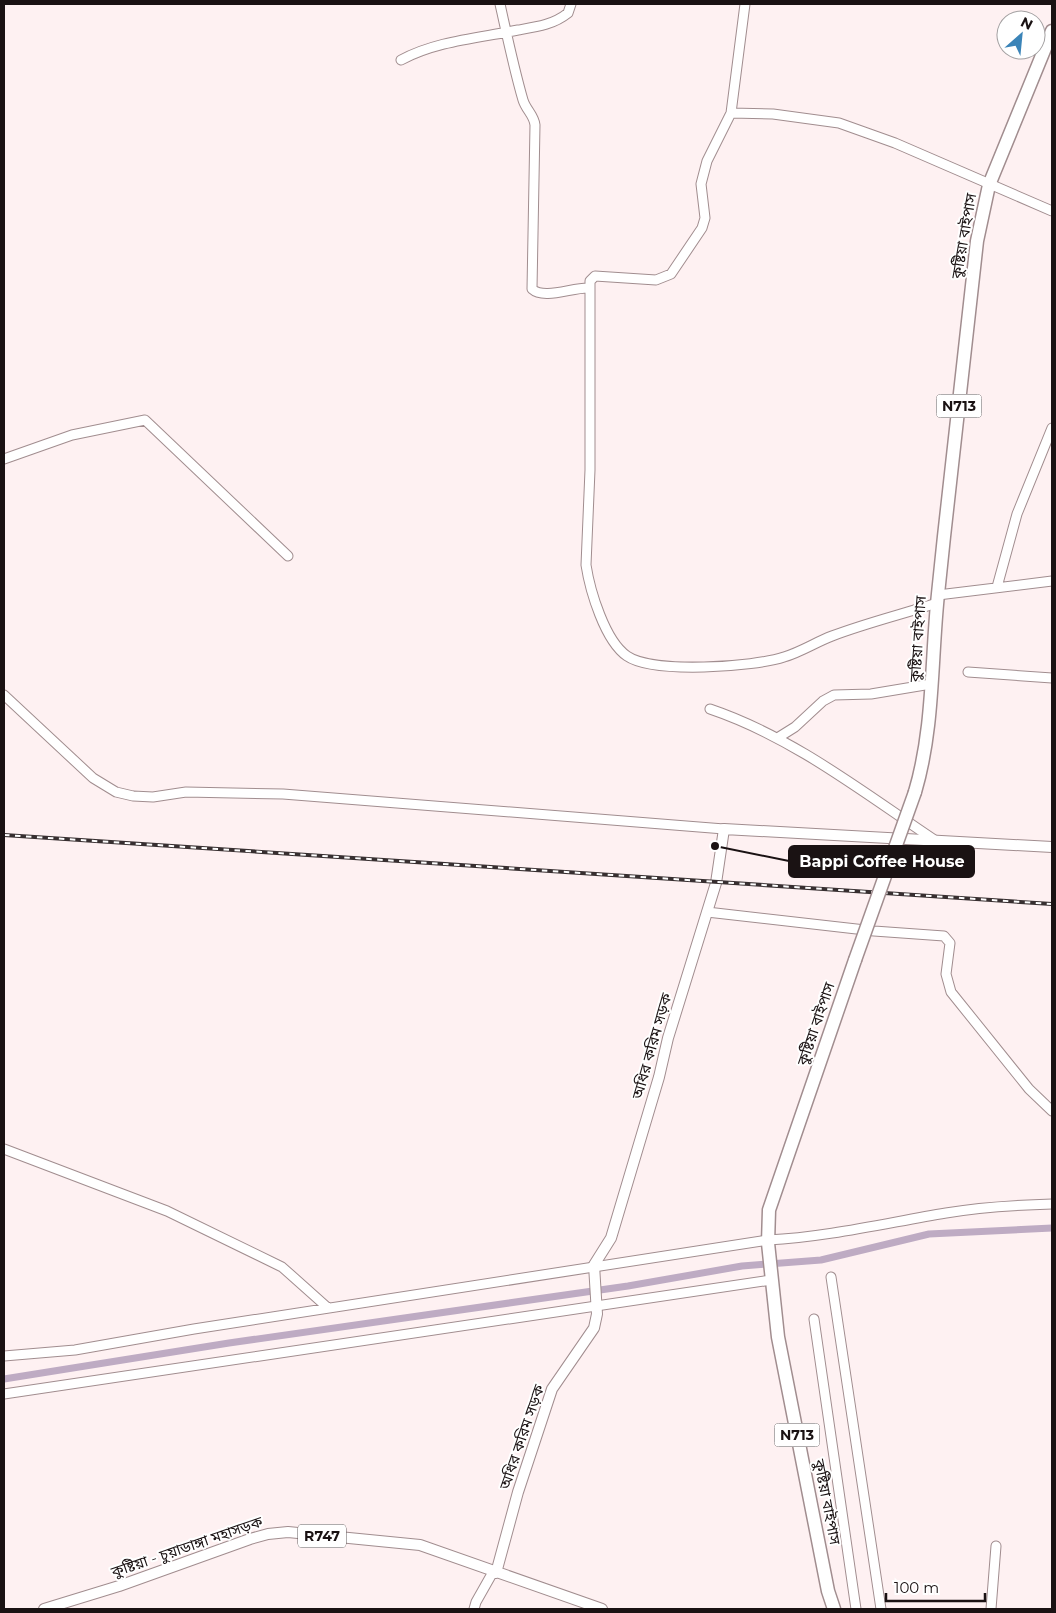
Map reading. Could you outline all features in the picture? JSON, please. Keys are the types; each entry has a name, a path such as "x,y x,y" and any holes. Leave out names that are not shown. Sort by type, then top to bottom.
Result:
{"highway":[{"name":"কুষ্টিয়া বাইপাস","path":"834,1609 828,1590 778,1338 770,1279 769,1210 923,767 938,599 977,241 989,185 1052,31"},
{"name":"কুষ্টিয়া বাইপাস","path":"828,1590 828,1609"}],"main road":[{"path":"724,829 1052,846"},
{"name":"অধির করিম সড়ক","path":"494,1573 552,1389 594,1328 597,1294 594,1265 611,1238 659,1077 668,1038 716,883 724,829"},
{"name":"কুষ্টিয়া - চুয়াডাঙ্গা মহাসড়ক","path":"44,1609 119,1586 250,1539 278,1533 420,1545 494,1573 602,1609"}],"street":[{"path":"500,4 525,106 533,114 535,125 532,288 539,294 576,287 589,288"},
{"path":"401,60 414,53 452,42 542,26 560,19 568,13 571,4"},
{"path":"745,4 730,113 704,172 701,184 705,218 702,228 671,274 656,280 595,276 590,280 590,470 586,565 588,581 609,634 627,656 648,665 702,667 770,660 783,657 833,636 938,599 997,587 1052,581"},
{"path":"730,113 773,114 839,123 895,143 1052,211"},
{"path":"4,459 72,435 146,420 288,556"},
{"path":"997,587 1017,514 1052,428"},
{"path":"968,672 1052,678"},
{"path":"779,738 795,727 823,701 834,695 871,694 931,684"},
{"path":"4,695 93,778 116,792 132,796 153,797 186,792 283,794 724,829"},
{"path":"710,709 743,720 779,738 936,841"},
{"path":"707,912 944,936 950,944 946,974 951,992 1029,1089 1052,1111"},
{"path":"4,1149 167,1211 282,1267 328,1308"},
{"path":"4,1356 75,1350 524,1277 594,1271 768,1241 794,1239 993,1207 1052,1204"},
{"path":"831,1277 881,1609"},
{"path":"4,1394 597,1307 770,1279"},
{"path":"814,1319 856,1609"},
{"path":"991,1609 996,1546"},
{"path":"474,1609 476,1602 494,1573"}],"waterway":[{"path":"4,1379 229,1343 628,1286 742,1266 821,1260 929,1234 1052,1228"}],"railway":[{"path":"4,835 1052,904"}],"place":[{"name":"Bappi Coffee House","path":"715,846"}]}
